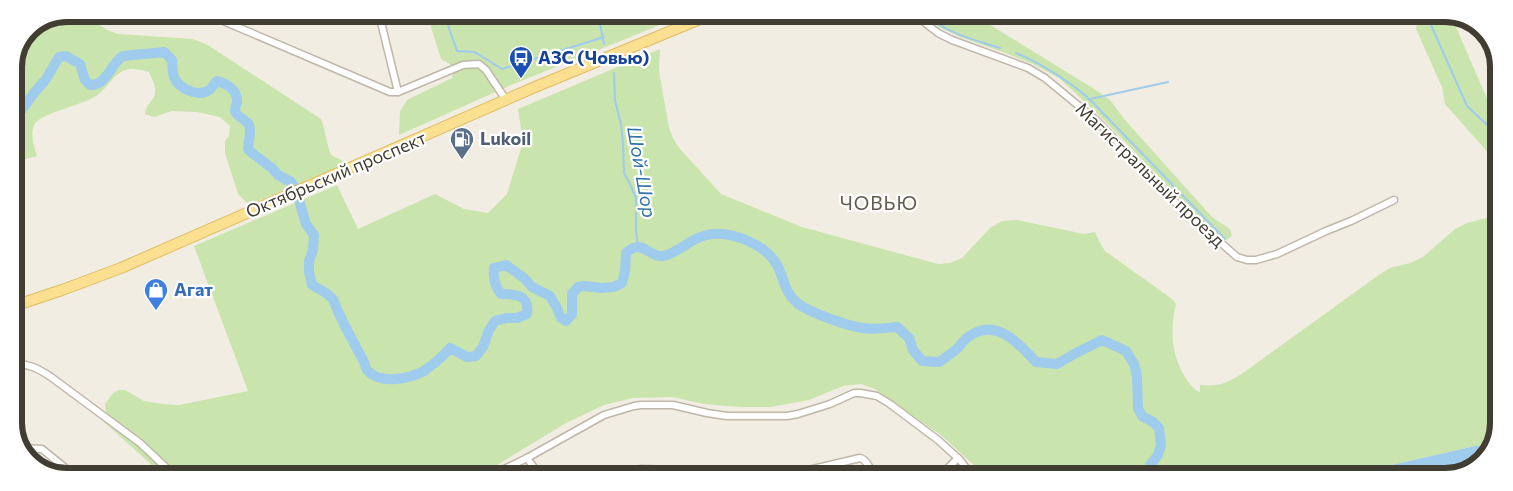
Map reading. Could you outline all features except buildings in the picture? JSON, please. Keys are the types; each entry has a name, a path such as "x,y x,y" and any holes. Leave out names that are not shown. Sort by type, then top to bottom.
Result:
{"main road":[{"name":"Октябрьский проспект","path":"23,303 100,276 535,87 693,22"}],"street":[{"path":"226,22 390,92 398,92 463,65 479,64 486,70 506,100"},
{"path":"381,22 398,92"},
{"name":"Магистральный проезд","path":"924,22 938,33 952,40 1028,68 1046,78 1097,121 1175,202 1237,257 1256,260 1277,254 1394,200"},
{"path":"23,364 37,368 51,377 140,443 167,468"},
{"path":"506,468 604,415 634,406 673,406 727,416 787,416 830,404 854,393 860,393 877,396 890,404 938,440 958,458 965,468"},
{"path":"30,448 42,449 66,468"},
{"path":"527,458 534,468"},
{"path":"817,468 860,458 864,459 870,468"},
{"path":"948,468 958,458"}],"green space":[{"path":"67,22 96,22 107,30 118,34 193,39 206,44 321,119 331,155 347,163 249,205 238,194 225,153 225,141 229,136 230,126 220,117 197,112 172,111 154,117 145,114 147,106 154,97 155,86 149,72 137,69 120,72 104,90 94,97 38,120 34,125 32,133 37,156 22,160 22,67 26,50 30,42 42,30 50,26"},
{"path":"429,22 667,22 511,85 399,135 400,112 407,100 452,78 453,74 450,64 441,59"},
{"path":"933,22 986,22 1099,92 1110,100 1125,120 1212,217 1230,229 1232,236 1226,240 1222,238 1188,207 1100,116 1059,78 1033,64 960,37 939,27"},
{"path":"1417,22 1454,23 1490,105 1490,155 1445,104 1442,87 1416,29"},
{"path":"660,49 659,71 669,128 673,138 680,149 721,194 802,227 938,264 950,263 962,258 990,228 1002,221 1017,220 1084,234 1095,232 1105,251 1172,299 1176,304 1173,335 1176,358 1188,381 1200,392 1200,385 1223,384 1243,373 1390,268 1410,263 1423,257 1455,229 1467,223 1490,217 1490,430 1486,444 1378,468 977,468 942,436 875,389 861,384 843,386 809,400 770,407 704,404 672,397 633,398 604,405 566,423 492,468 155,468 103,421 106,410 105,404 113,393 119,390 125,390 144,401 179,405 248,391 194,246 337,185 358,229 435,194 464,209 488,213 507,194 523,142 518,109"}],"water":[{"path":"1485,445 1466,464 1452,468 1378,468 1475,446"}],"waterway":[{"path":"447,22 457,51 474,52 502,69 604,37"},
{"name":"Шой-Шор","path":"600,22 604,44"},
{"path":"935,22 952,32 1000,48"},
{"path":"1430,22 1467,106 1490,128"},
{"path":"22,109 46,79 59,57 66,56 80,64 85,80 90,85 101,82 123,56 164,52 172,60 173,75 176,81 189,91 205,92 217,81 228,86 236,95 236,113 246,121 250,128 248,149 278,175 291,182 296,190 306,224 314,235 313,250 309,261 312,285 333,299 367,370 374,376 396,379 418,374 441,358 450,348 467,357 476,356 483,347 489,330 495,321 517,318 527,314 524,299 517,295 501,294 495,282 494,268 506,265 524,278 532,287 550,296 561,318 566,321 572,314 572,294 578,287 614,287 622,283 625,272 626,253 632,248 642,248 661,256 667,255 706,235 730,235 749,241 765,251 777,265 792,298 801,306 838,322 856,327 871,329 897,327 909,338 913,350 922,361 939,362 958,348 968,337 978,331 988,330 1006,335 1036,362 1057,364 1102,340 1126,351 1134,364 1137,376 1138,408 1142,416 1159,428 1161,445 1158,455 1149,468"},
{"path":"1016,53 1060,77 1091,101 1225,239"},
{"name":"Шой-Шор","path":"614,73 615,100 623,143 624,173 636,198 638,246"},
{"path":"1090,99 1168,82"}],"place":[{"name":"АЗС (Човью)","path":"521,79"},
{"name":"Lukoil","path":"462,160"},
{"name":"Агат","path":"156,311"}],"district":[{"name":"ЧОВЬЮ","path":"879,203"}]}
